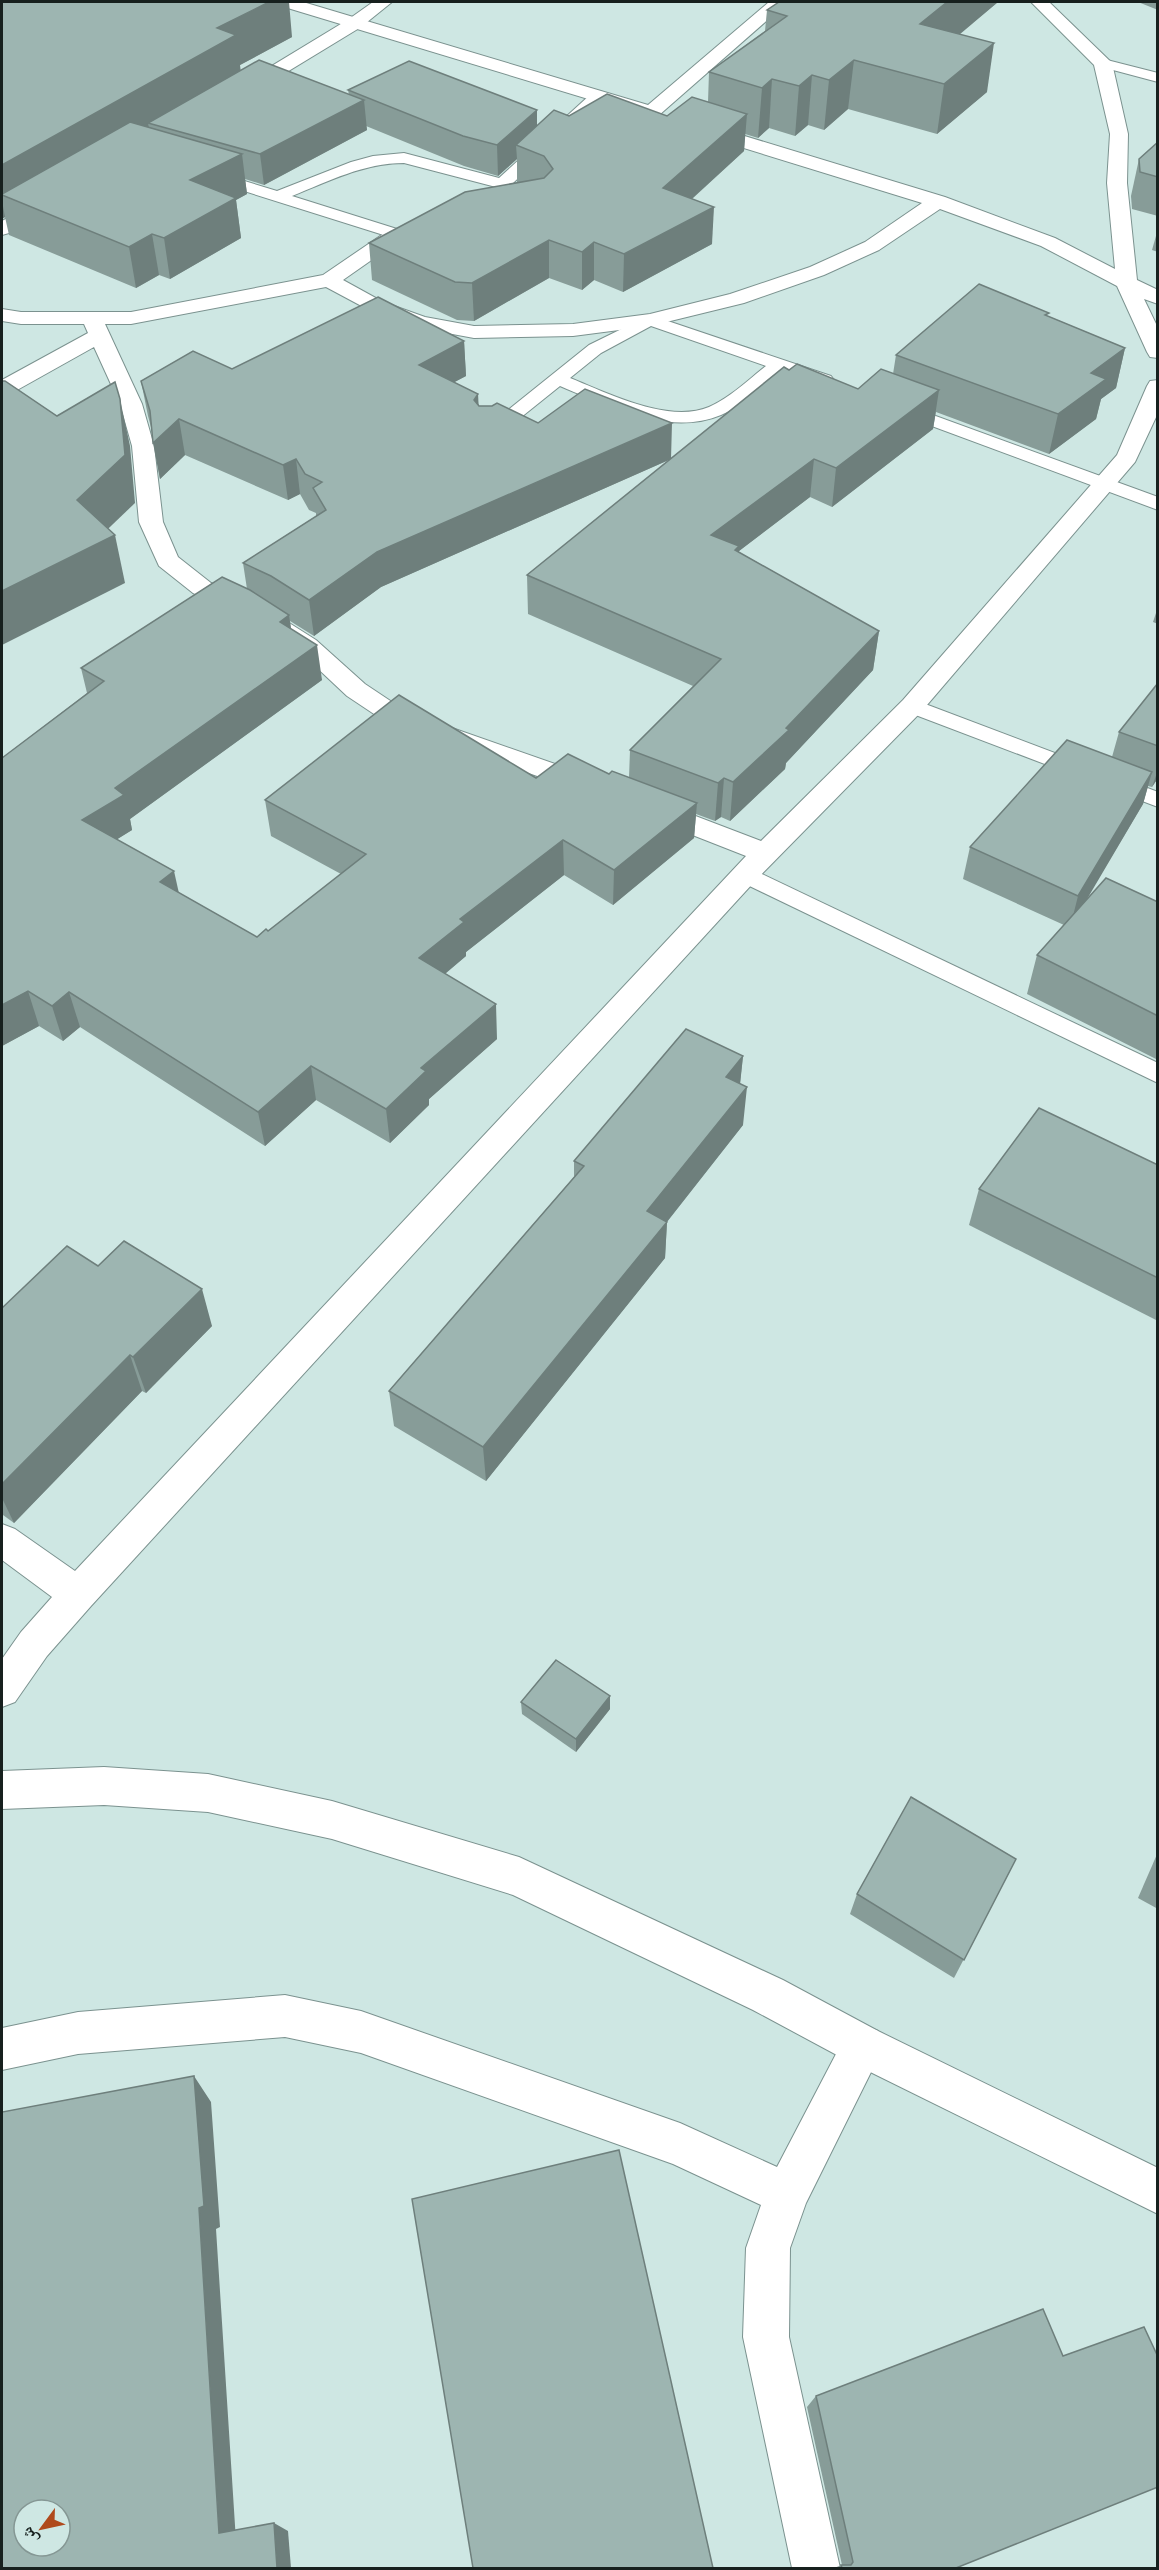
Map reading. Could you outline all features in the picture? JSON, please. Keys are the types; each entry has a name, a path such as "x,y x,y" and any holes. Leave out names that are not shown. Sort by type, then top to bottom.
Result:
{"street":[{"path":"287,2 938,201 1050,243 1127,285 1158,298"},
{"path":"232,97 355,23 383,2"},
{"path":"651,112 779,2"},
{"path":"1040,2 1103,63 1119,134 1117,183 1127,285 1158,352"},
{"path":"2,229 62,194"},
{"path":"328,280 376,306 420,322 474,332 573,330 650,320 737,299 817,271 872,246 938,201"},
{"path":"2,388 95,327 278,288 328,280 396,234"},
{"path":"2,315 95,327"},
{"path":"95,327 131,404 143,446 152,522 167,561 178,571 202,588 266,619 307,645 356,690 386,710 426,728 520,759 767,854"},
{"path":"2,1689 34,1644 78,1594 745,874 912,706 1127,457 1158,386"},
{"path":"2,1540 78,1594"},
{"path":"2,1790 104,1786 208,1793 332,1820 519,1877 768,1995 863,2046 1158,2192"},
{"path":"2,2049 78,2033 285,2016 361,2032 463,2068 680,2145 787,2194"},
{"path":"816,2568 766,2337 768,2248 787,2194 863,2046"}],"lane":[{"path":"1103,63 1158,78"},
{"path":"502,184 597,97"},
{"path":"279,196 364,163 390,156 502,184 537,198 542,202 543,207 530,214"},
{"path":"200,173 396,234 440,227"},
{"path":"487,435 595,349 650,320 847,388"},
{"path":"558,379 627,407 660,415 695,416 714,411 780,363"},
{"path":"880,401 1158,504"},
{"path":"912,706 1158,800"},
{"path":"745,874 1158,1074"}],"building":[{"path":"2,2 269,2 217,28 236,35 2,165"},
{"path":"779,2 947,2 920,24 994,43 944,84 854,60 829,80 812,75 799,86 772,79 762,88 709,72 787,16 767,10"},
{"path":"259,60 364,100 260,154 148,123"},
{"path":"409,61 537,110 497,145 463,136 348,90"},
{"path":"607,94 667,116 692,97 747,114 663,188 714,207 624,254 594,242 582,252 549,240 472,283 455,282 369,243 465,192 544,178 553,169 544,156 516,145 554,110 569,116"},
{"path":"130,122 242,154 190,180 236,198 164,238 152,234 129,247 2,195 2,194"},
{"path":"1158,142 1158,177 1140,172 1139,159"},
{"path":"979,284 1049,313 1045,315 1125,348 1091,373 1106,379 1058,414 896,355"},
{"path":"378,297 464,341 419,365 478,394 474,400 479,406 492,406 497,403 538,423 585,389 672,423 377,552 309,600 271,576 243,563 326,510 313,488 322,482 305,474 296,459 283,465 179,419 153,443 150,411 141,381 193,351 232,369"},
{"path":"797,364 858,389 881,369 939,390 836,468 814,459 711,535 739,546 735,550 879,631 786,728 789,730 733,782 724,778 718,783 630,750 721,659 527,575 784,367 789,370"},
{"path":"2,381 57,416 115,382 120,399 125,455 77,500 115,535 2,591"},
{"path":"222,577 250,590 289,615 280,622 317,645 115,788 124,795 82,820 174,871 160,882 257,937 266,929 268,931 366,854 265,800 399,695 536,778 568,754 609,774 612,771 697,803 614,870 563,840 460,919 464,922 419,958 496,1004 421,1068 426,1071 386,1109 311,1066 258,1112 69,992 52,1006 28,991 2,1005 2,758 104,681 81,668"},
{"path":"1158,683 1158,746 1119,732"},
{"path":"1067,740 1152,772 1078,896 970,847"},
{"path":"1106,878 1158,902 1158,1016 1037,955"},
{"path":"686,1029 743,1056 726,1077 747,1087 647,1211 667,1222 483,1447 389,1391 584,1166 574,1161"},
{"path":"1039,1108 1158,1165 1158,1278 979,1189"},
{"path":"124,1241 202,1289 133,1357 130,1355 2,1484 2,1308 67,1246 98,1266"},
{"path":"556,1660 610,1696 576,1739 521,1702"},
{"path":"911,1797 1016,1859 964,1960 857,1894"},
{"path":"194,2076 204,2206 199,2208 219,2533 274,2523 277,2568 2,2568 2,2112"},
{"path":"619,2150 713,2568 473,2568 412,2199"},
{"path":"1043,2309 1063,2356 1144,2327 1158,2357 1158,2487 956,2568 842,2568 841,2565 851,2565 853,2562 816,2396"}]}
